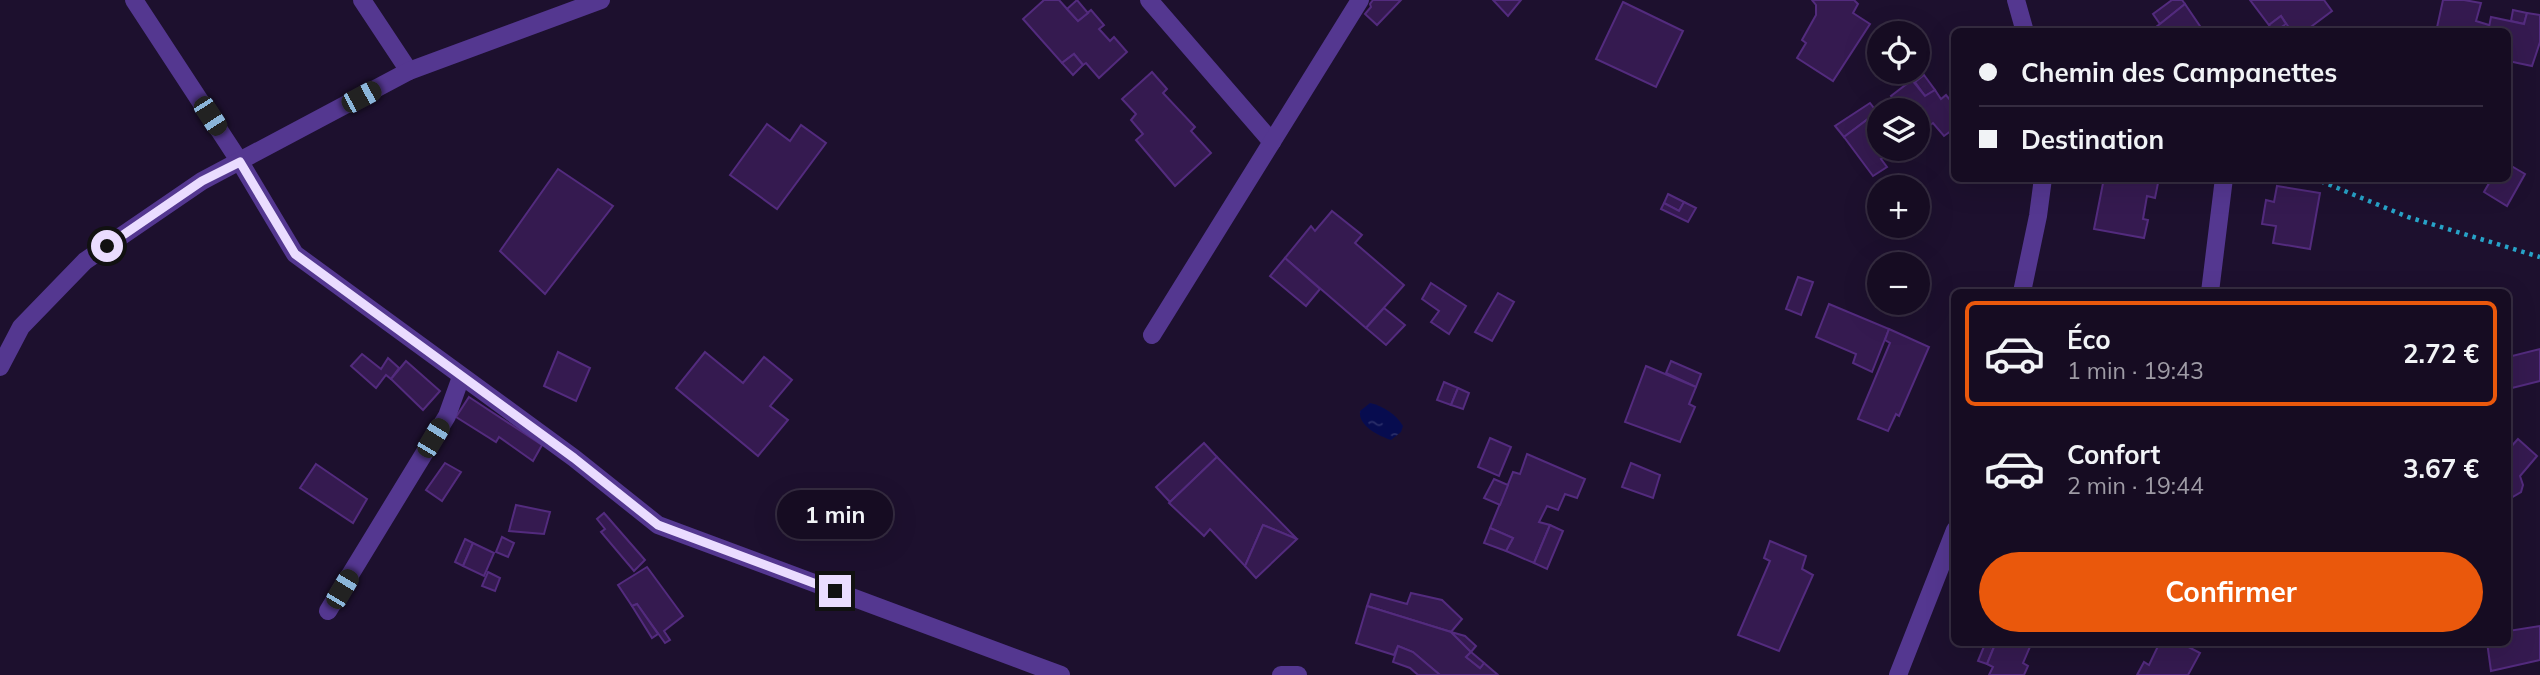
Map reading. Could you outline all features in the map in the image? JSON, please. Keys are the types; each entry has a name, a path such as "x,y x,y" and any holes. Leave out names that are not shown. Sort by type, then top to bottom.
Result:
{"street":[{"path":"134,0 240,162 295,254 574,458 658,525 1061,675"},
{"path":"362,0 409,71"},
{"path":"0,367 21,327 85,261 202,181 409,71 601,0"},
{"path":"1149,0 1272,142"},
{"path":"1153,335 1360,0"},
{"path":"2016,0 2024,28"},
{"path":"2023,289 2042,182"},
{"path":"2210,289 2224,182"},
{"path":"328,611 447,416 461,377"},
{"path":"1898,675 1951,540"},
{"path":"1281,675 1298,675"}],"path":[{"path":"2323,182 2408,217 2540,257"}],"water":[{"path":"1370,403 1389,411 1403,426 1401,432 1391,440 1375,433 1362,421 1360,411"}],"building":[{"path":"1044,0 1059,0 1078,21 1091,10 1104,25 1099,29 1110,41 1114,37 1127,52 1099,78 1074,54 1062,63 1023,19"},
{"path":"1077,0 1088,13 1078,21 1067,9"},
{"path":"1373,0 1401,0 1377,25 1365,14"},
{"path":"1493,0 1521,0 1508,16"},
{"path":"1812,0 1854,0 1858,4 1853,13 1867,22 1867,29 1833,81 1797,58 1806,43 1802,40 1816,15 1816,5"},
{"path":"2172,0 2182,0 2185,4 2160,24 2153,14"},
{"path":"2250,0 2324,0 2332,11 2309,28 2289,28 2281,16 2269,25"},
{"path":"2443,0 2481,3 2476,21 2489,25 2489,28 2437,28"},
{"path":"1623,2 1683,31 1656,87 1596,59"},
{"path":"2185,4 2201,28 2154,28"},
{"path":"2513,10 2527,13 2524,24 2511,21"},
{"path":"2527,13 2540,15 2540,42 2532,66 2511,62 2511,28 2489,28 2491,17 2524,24"},
{"path":"2281,16 2286,24 2280,28 2271,28 2269,25"},
{"path":"1074,54 1083,65 1073,75 1062,63"},
{"path":"1152,72 1167,89 1163,93 1195,127 1191,131 1211,153 1175,186 1136,140 1143,134 1131,120 1136,114 1122,99"},
{"path":"1930,83 1935,90 1925,96 1916,84"},
{"path":"1907,84 1915,84 1925,96 1935,90 1941,99 1946,95 1951,101 1951,131 1944,136 1933,123 1930,125 1930,98 1891,96"},
{"path":"1867,105 1867,120 1844,137 1835,126"},
{"path":"1867,120 1867,161 1882,161 1887,167 1872,175 1844,137"},
{"path":"767,124 790,141 801,125 826,143 777,209 730,175"},
{"path":"2511,166 2525,174 2507,206 2484,192 2490,182 2511,182"},
{"path":"558,169 613,206 545,294 500,251"},
{"path":"2103,182 2158,182 2155,198 2147,196 2143,219 2148,220 2144,238 2094,229"},
{"path":"2277,186 2320,193 2310,249 2273,243 2276,226 2262,224 2266,200 2274,202"},
{"path":"1668,194 1684,202 1679,211 1664,203"},
{"path":"1684,202 1696,208 1688,222 1661,209 1664,203 1679,211"},
{"path":"1332,211 1362,235 1355,243 1404,285 1366,328 1285,258 1311,226 1315,231"},
{"path":"1285,258 1320,289 1306,306 1270,276"},
{"path":"1798,277 1813,282 1801,315 1786,309"},
{"path":"1431,283 1466,306 1449,334 1431,322 1439,311 1422,299"},
{"path":"1498,293 1514,302 1492,341 1475,332"},
{"path":"1829,304 1889,329 1872,372 1853,363 1856,354 1816,337"},
{"path":"1384,308 1405,325 1386,345 1366,328"},
{"path":"1889,329 1929,347 1899,416 1896,414 1888,431 1858,419 1890,343 1885,340"},
{"path":"2540,349 2540,381 2511,388 2511,356"},
{"path":"558,352 590,368 576,401 544,386"},
{"path":"705,352 743,383 764,357 792,380 770,406 788,420 758,456 676,388"},
{"path":"362,354 381,369 388,358 399,368 391,379 386,375 376,388 351,366"},
{"path":"406,361 440,391 423,410 391,379"},
{"path":"1671,361 1701,374 1696,387 1666,373"},
{"path":"1646,366 1696,387 1689,404 1695,407 1680,442 1625,422"},
{"path":"1444,382 1458,388 1451,405 1437,400"},
{"path":"1458,388 1469,393 1463,409 1451,405"},
{"path":"469,397 542,445 533,461 499,437 496,442 456,417"},
{"path":"1490,438 1511,447 1499,476 1478,467"},
{"path":"2518,439 2537,456 2520,476 2523,485 2521,492 2511,498 2511,447"},
{"path":"1204,443 1217,457 1170,502 1156,487"},
{"path":"1527,454 1585,479 1577,498 1565,494 1558,510 1547,506 1539,522 1550,525 1534,563 1506,551 1513,538 1490,528 1513,472 1520,474"},
{"path":"1217,457 1297,539 1263,525 1245,566 1210,529 1204,536 1169,503"},
{"path":"445,463 461,472 442,501 426,490"},
{"path":"1631,463 1660,475 1653,498 1622,487"},
{"path":"316,464 367,499 353,523 300,488"},
{"path":"1494,479 1508,485 1500,505 1484,498"},
{"path":"516,505 550,512 544,534 509,531"},
{"path":"604,513 645,560 634,571 601,532 605,529 597,519"},
{"path":"1263,525 1297,539 1256,578 1245,566"},
{"path":"1550,525 1563,531 1547,569 1534,563"},
{"path":"1490,528 1513,538 1506,551 1484,543"},
{"path":"502,537 514,543 508,557 496,552"},
{"path":"465,539 473,543 463,566 455,562"},
{"path":"1770,541 1806,556 1802,569 1813,575 1779,651 1738,635 1770,561 1764,558"},
{"path":"473,543 494,553 484,576 463,566"},
{"path":"647,567 683,616 664,631 670,640 665,643 637,604 632,606 618,585"},
{"path":"488,572 500,578 495,591 482,586"},
{"path":"1411,593 1442,600 1462,619 1451,632 1367,606 1371,594 1407,604"},
{"path":"637,604 658,634 652,638 632,606"},
{"path":"1367,606 1451,632 1471,652 1466,657 1480,668 1484,663 1498,675 1440,675 1413,652 1398,646 1394,655 1356,643"},
{"path":"2540,626 2540,660 2491,671 2488,646 2511,646 2511,631"},
{"path":"1451,632 1465,636 1476,646 1471,652"},
{"path":"1398,646 1413,652 1440,675 1418,675 1410,668 1393,662"},
{"path":"1984,646 1994,646 1987,664 1978,661"},
{"path":"1994,646 2030,646 2023,663 2028,666 2024,675 1989,675 1993,667 1987,664"},
{"path":"2158,646 2187,646 2200,653 2188,675 2137,675 2144,662 2149,665"},
{"path":"1471,652 1484,663 1480,668 1466,657"}],"route":[{"path":"107,246 202,181 240,162 295,254 574,458 658,525 835,591"}]}
